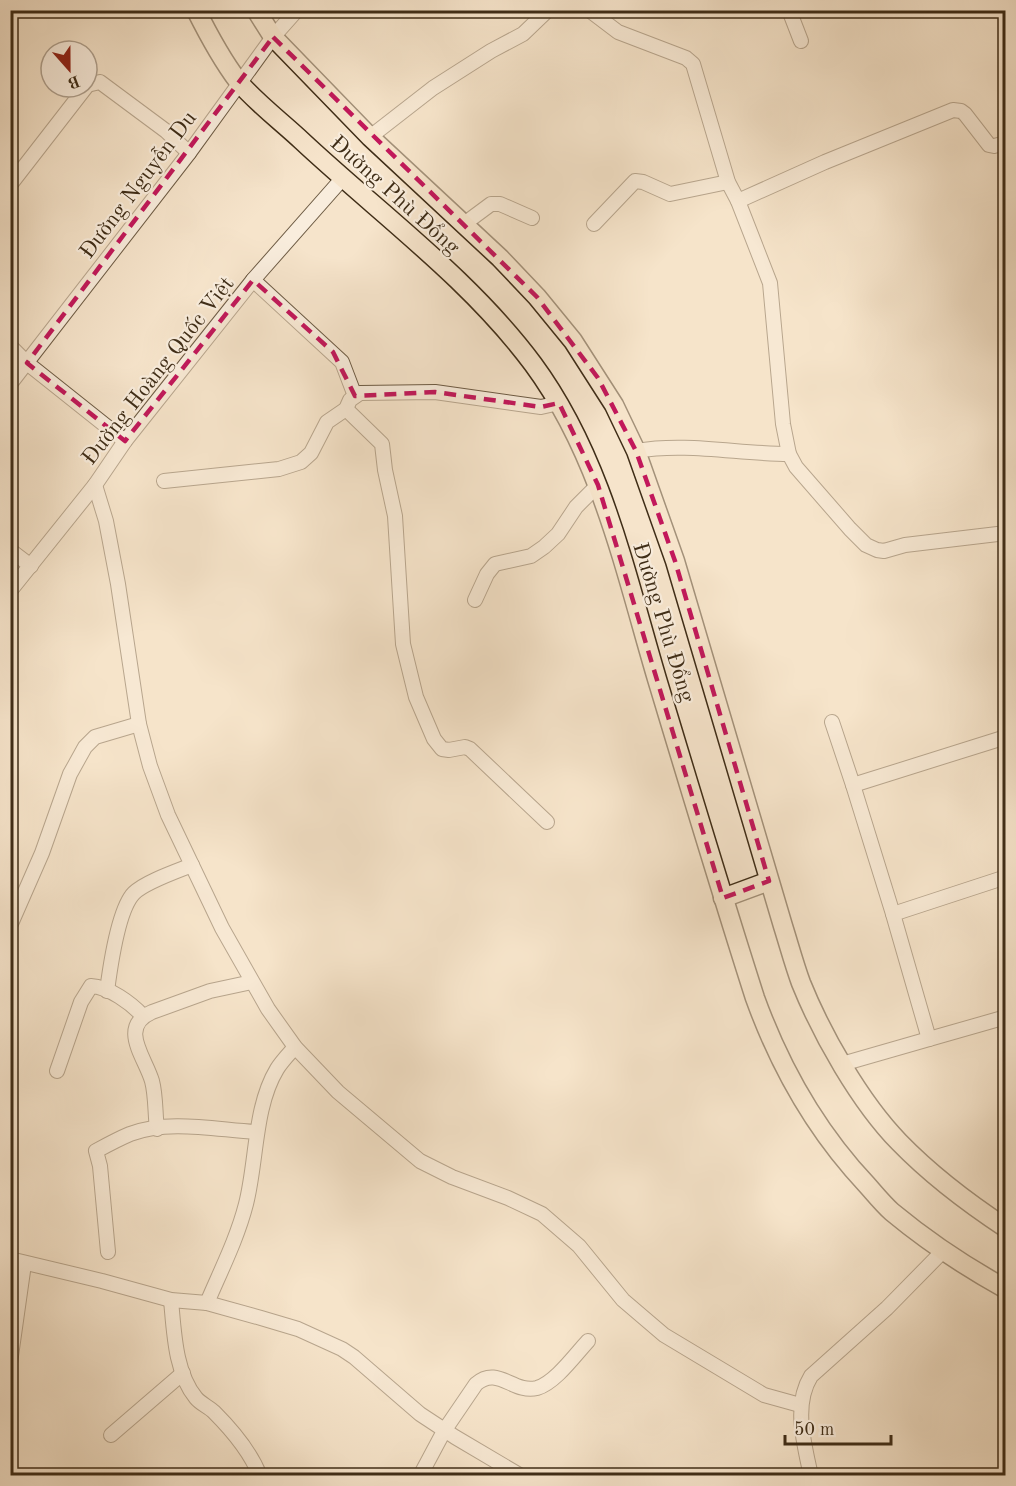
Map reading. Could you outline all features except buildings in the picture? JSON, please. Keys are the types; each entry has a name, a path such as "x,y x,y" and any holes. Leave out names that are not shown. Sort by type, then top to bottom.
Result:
{"main road":[{"name":"Đường Phù Đổng","path":"196,10 239,82 431,257 502,326 535,367 559,403 579,438 597,485 627,576 754,998 771,1043 798,1092 852,1170 891,1211 944,1250 1005,1289"},
{"name":"Đường Phù Đổng","path":"256,10 273,37 370,137 464,224 537,297 573,341 614,405 636,451 675,561 769,881 802,983 842,1064 870,1106 898,1141 958,1195 1005,1228"},
{"path":"723,898 769,881"}],"street":[{"name":"Đường Nguyễn Du","path":"10,384 189,153 273,37 297,10"},
{"path":"370,137 433,88 523,34 548,10"},
{"path":"589,10 618,32 686,58 693,64 728,182 738,201 770,283 783,424 789,454 802,475 850,529 866,545 877,550 884,551 905,545 1005,533"},
{"path":"789,10 801,41"},
{"path":"99,82 166,131 189,153"},
{"path":"10,185 76,99"},
{"path":"738,201 816,166 953,110 965,114 989,145 1005,143"},
{"name":"Đường Hoàng Quốc Việt","path":"10,591 253,280 342,178"},
{"path":"594,224 636,181 670,194 728,182"},
{"path":"464,224 491,204 500,204 532,218"},
{"path":"253,280 342,362 355,396"},
{"path":"10,346 27,363 125,441"},
{"path":"164,481 279,469 301,462 311,453 327,422 346,409 350,400 360,393 435,392 541,407 559,403"},
{"path":"346,409 381,444 384,451 385,470 395,516 403,644 416,697 434,739 442,749 465,747 470,749 547,822"},
{"path":"636,451 655,447 789,454"},
{"path":"95,485 106,521 139,724 150,766 168,815 222,928 268,1009 295,1047 338,1092 420,1161 452,1177 508,1198 542,1214 579,1246 622,1300 664,1335 764,1395 800,1405"},
{"path":"475,600 487,574 495,564 531,556 544,548 558,534 576,507 597,485"},
{"path":"10,550 31,566"},
{"path":"832,722 893,914 929,1039"},
{"path":"10,926 42,853 70,774 85,747 95,737 139,724"},
{"path":"853,785 1005,737"},
{"path":"107,991 113,946 133,893 192,865"},
{"path":"893,914 1005,877"},
{"path":"157,1129 152,1083 135,1037 136,1025 143,1016 210,991 252,982"},
{"path":"57,1071 81,1002 88,989 93,986 107,991 134,1006 143,1016"},
{"path":"842,1064 1005,1017"},
{"path":"207,1303 228,1258 246,1204 263,1101 277,1069 295,1047"},
{"path":"108,1252 100,1166 96,1151 132,1133 157,1129 184,1127 257,1132"},
{"path":"811,1476 800,1405 804,1387 811,1376 887,1308 944,1250"},
{"path":"10,1363 17,1262 90,1278 171,1300 207,1303 298,1329 342,1349 420,1414 444,1431 521,1476"},
{"path":"171,1300 177,1354 183,1373 197,1400 212,1410 231,1430 260,1476"},
{"path":"420,1476 444,1431 476,1384 482,1379 496,1378 527,1389 537,1388 551,1380 588,1341"},
{"path":"111,1435 183,1373"}],"highlighted area":[{"path":"273,37 537,297 598,378 636,451 675,561 769,881 723,898 598,485 559,403 541,407 435,392 355,396 333,352 253,280 125,441 27,363"}]}
